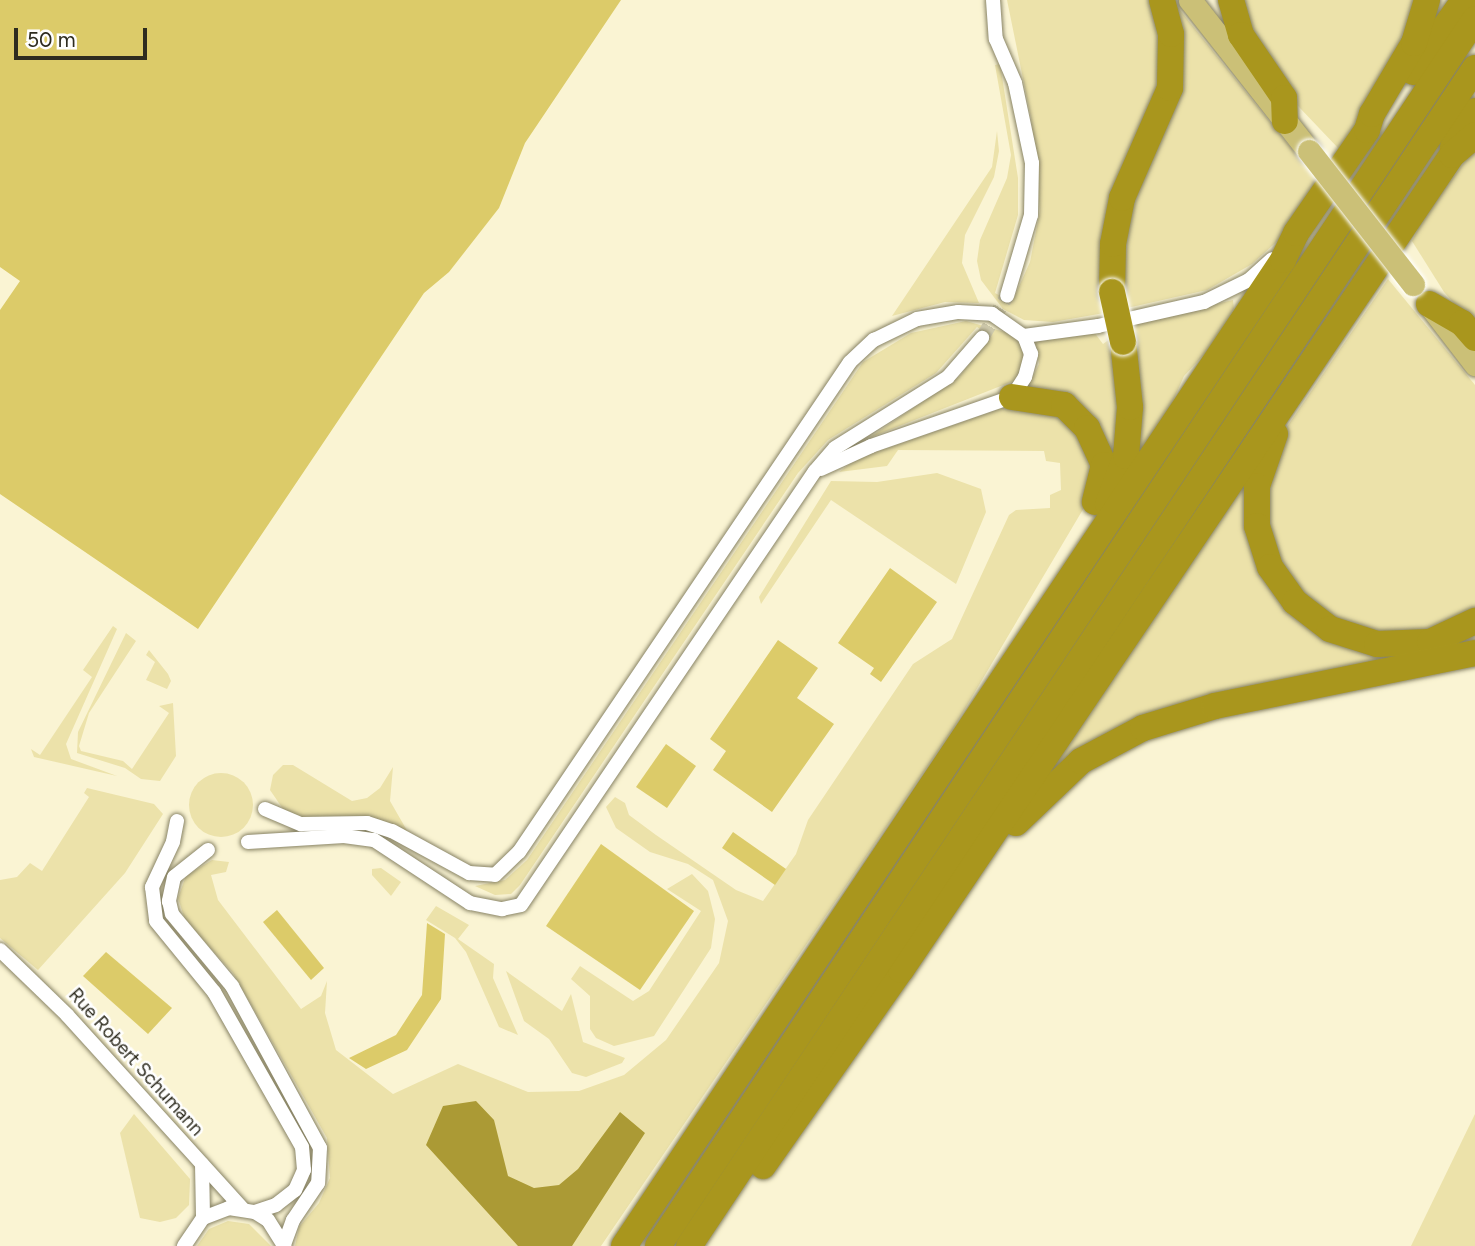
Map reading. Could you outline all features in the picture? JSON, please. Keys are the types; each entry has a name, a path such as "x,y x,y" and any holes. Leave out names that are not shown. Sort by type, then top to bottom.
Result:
{"highway":[{"path":"983,705 982,690 1093,518 1107,506 1126,456 1130,407 1123,342 1112,292 1112,244 1122,198 1170,88 1171,34 1162,0"},
{"path":"1231,0 1241,35 1284,98 1285,121"},
{"path":"624,1246 983,705 994,698 1283,260 1296,233 1367,130 1414,43 1427,0"},
{"path":"1367,130 1380,121 1464,0"},
{"path":"658,1246 1475,19"},
{"path":"689,1246 1475,68"},
{"path":"1452,155 1454,144 1475,111"},
{"path":"707,1246 974,862 1270,421 1295,391 1452,155 1475,135"},
{"path":"1421,294 1462,324 1475,338"},
{"path":"1295,391 1267,448 1256,495 1261,547 1281,586 1311,616 1350,638 1404,646 1468,630"},
{"path":"1012,397 1064,405 1087,428 1104,465 1093,518"},
{"path":"974,862 1000,843 1046,791 1081,761 1143,728 1215,706 1475,653"}],"main road":[{"path":"1190,0 1475,364"}],"street":[{"path":"993,0 996,39 1015,83 1032,163 1031,215 1007,296"},
{"path":"1024,335 1098,326 1204,302 1249,280 1296,233"},
{"path":"265,809 301,824 367,822 392,831 469,873 495,875 519,852 850,362 874,340 917,319 958,312 992,314 1024,335 1031,354 1025,377 1012,397 871,446 815,471"},
{"path":"248,842 344,836 374,840 470,903 502,909 521,905 815,471 835,448 948,377 982,338"},
{"path":"177,821 173,842 152,887 156,921 214,992 302,1147 304,1170 295,1190 276,1205 249,1211 215,1212 203,1218 184,1246"},
{"path":"208,850 174,877 169,901 172,914 232,986 320,1148 318,1183 293,1220 284,1246"},
{"name":"Rue Robert Schumann","path":"0,950 59,1006 201,1163 203,1218"},
{"path":"201,1163 249,1211 273,1226 284,1246"}],"shaded area":[{"path":"1007,0 1152,0 1164,57 1110,312 1053,322 1024,320 1003,309 981,280 977,261 980,240 1007,178 1011,155 995,65 1000,64 1018,178 1018,215 995,293 1012,302 1030,262 1040,211 1031,118"},
{"path":"1239,0 1417,0 1382,84 1339,149 1299,107 1259,53"},
{"path":"1175,4 1320,184 1284,235 1252,264 1207,290 1127,308 1122,288 1127,218 1179,99"},
{"path":"997,131 999,151 994,177 965,235 962,263 979,303 945,302 892,316 992,167"},
{"path":"1475,148 1475,327 1444,292 1412,241 1425,215"},
{"path":"1388,279 1475,385 1475,610 1457,623 1394,637 1336,622 1301,595 1279,564 1263,493 1280,437"},
{"path":"1233,300 1234,309 1210,348 1184,376 1164,421 1141,456 1131,324"},
{"path":"966,321 1012,334 1023,346 1023,367 1016,380 869,438 959,377 991,336 977,327 936,373 828,440 798,473 520,885 511,894 495,895 475,886 505,880 527,860 863,362 911,333"},
{"path":"1094,332 1103,344 1110,339 1122,428 1110,451 1026,390 1039,364 1035,339"},
{"path":"1014,404 1063,413 1092,457 1085,506 953,729 601,1246 295,1246 299,1227 319,1203 330,1178 327,1138 233,973 185,920 178,898 186,876 212,860 229,862 226,872 211,875 218,900 301,1009 321,996 327,981 325,1013 336,1050 393,1094 458,1064 528,1092 579,1091 624,1075 666,1040 719,963 728,921 713,880 688,864 650,852 616,828 606,807 615,797 625,803 629,815 656,835 736,890 763,901 796,854 808,820 913,664 952,639 1009,515 1016,510 1050,508 1050,495 1061,490 1060,463 1046,461 1044,451 898,450 887,466 839,472 856,459"},
{"path":"937,473 981,489 986,512 956,584 831,500 761,604 759,597 831,481 877,482"},
{"path":"1248,476 1273,590 1410,655 1060,765 1045,774"},
{"path":"113,626 117,629 66,744 71,759 117,776 34,757 31,749 40,755 92,677 83,670"},
{"path":"126,633 136,641 89,713 79,746 81,751 123,761 132,769 169,713 159,706 173,703 176,756 160,781 141,779 125,768 77,753 78,732"},
{"path":"149,650 168,674 171,681 167,689 146,680 155,662 146,655"},
{"path":"283,765 293,765 352,801 367,798 380,788 393,767 390,801 409,834 369,817 301,819 283,809 270,790 273,775"},
{"path":"215,773 227,773 244,782 251,793 251,817 244,828 227,837 215,837 203,832 194,823 189,811 189,799 194,787 203,778"},
{"path":"87,788 154,804 163,814 125,873 38,970 0,938 0,880 17,877 30,863 42,871 89,797 84,793"},
{"path":"381,868 401,882 391,896 372,875 372,869"},
{"path":"692,874 708,891 715,919 711,948 654,1036 614,1046 596,1038 590,1029 590,996 571,979 580,966 633,1001 649,991 701,911 667,889"},
{"path":"436,906 469,925 458,939 494,964 493,978 518,1035 499,1027 466,952 455,938 426,920"},
{"path":"506,971 562,1011 571,994 583,1042 625,1058 622,1063 586,1077 572,1073 549,1039 524,1021"},
{"path":"476,1101 494,1120 508,1176 534,1188 559,1185 578,1169 620,1112 645,1133 572,1246 518,1246 426,1145 443,1106"},
{"path":"134,1114 190,1179 189,1205 176,1218 160,1222 140,1218 120,1133"},
{"path":"1475,1114 1475,1246 1411,1246"},
{"path":"228,1221 249,1224 271,1246 197,1246 209,1229"}],"building":[{"path":"0,0 621,0 525,143 499,208 449,272 424,293 198,629 0,494 0,310 20,281 0,267"},
{"path":"890,568 937,602 881,682 870,674 874,668 838,643"},
{"path":"778,640 818,668 797,698 834,724 772,812 713,770 726,751 710,739"},
{"path":"666,744 696,766 667,808 636,787"},
{"path":"733,832 786,869 775,885 722,848"},
{"path":"601,844 694,911 640,990 546,926"},
{"path":"277,910 324,968 311,980 263,922"},
{"path":"427,923 445,934 441,999 407,1050 366,1069 349,1058 396,1035 422,995"},
{"path":"106,952 172,1008 148,1034 83,976"}],"tunnel":[{"path":"982,338 1007,296"}]}
